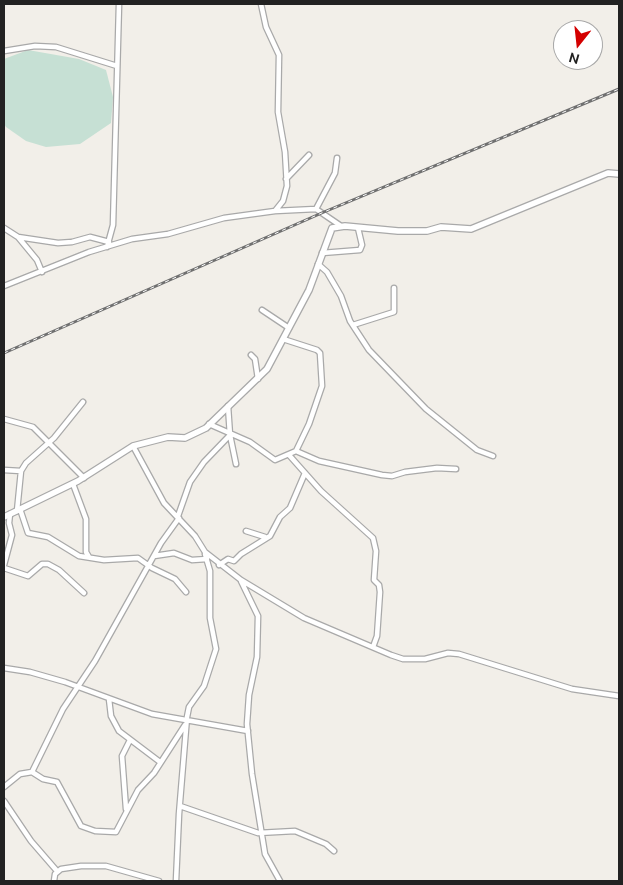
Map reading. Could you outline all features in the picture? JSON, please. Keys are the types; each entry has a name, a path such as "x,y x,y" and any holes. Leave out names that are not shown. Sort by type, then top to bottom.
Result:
{"street":[{"path":"108,245 113,225 118,4"},
{"path":"261,4 266,27 278,55 278,112 285,152 285,195 275,211"},
{"path":"4,51 36,46 56,47 117,66"},
{"path":"286,179 309,155"},
{"path":"316,209 335,173 337,158"},
{"path":"4,516 84,478 132,446 168,438 191,436 209,424 267,368 309,290 330,229 340,226 398,231 427,231 441,227 460,230 476,228 608,174 619,174"},
{"path":"4,286 108,245 132,239 168,234 212,221 275,211 316,209 340,226"},
{"path":"4,228 18,237 37,260 42,272"},
{"path":"322,253 360,250 362,245 358,228"},
{"path":"18,237 58,243 72,242 90,237 108,245"},
{"path":"318,264 324,268 341,296 352,325 370,350 426,409 477,450 493,456"},
{"path":"352,325 394,312 394,288"},
{"path":"262,310 289,328"},
{"path":"209,424 250,442 273,459 289,456 296,451 310,424 322,386 320,353 318,350 283,339"},
{"path":"251,355 256,359 258,378"},
{"path":"83,402 48,443 28,460 21,471 18,510 28,534 47,536 76,555 110,560 138,558 175,579 186,592"},
{"path":"228,405 230,434 236,464"},
{"path":"4,419 33,427 84,478"},
{"path":"32,772 63,709 100,652 154,556 179,517 190,482 204,462 230,434"},
{"path":"132,446 164,503 179,517 205,552 241,580 304,618 391,655 416,660 448,654 459,654 572,689 619,696"},
{"path":"296,451 319,461 382,475 392,476 418,470 456,469"},
{"path":"289,456 330,499 370,533 375,543 374,580 379,585 380,592 377,636 373,648"},
{"path":"4,470 21,471"},
{"path":"220,565 228,559 234,561 274,531 280,517 290,508 305,473"},
{"path":"73,484 86,519 86,552 89,557"},
{"path":"10,514 12,535 4,566 28,576 42,564 48,564 59,570 84,593"},
{"path":"4,526 10,528"},
{"path":"246,531 265,537"},
{"path":"154,556 174,552 192,560 207,559"},
{"path":"177,881 186,722 189,707 202,690 216,653 210,618 210,571 205,552"},
{"path":"241,580 258,616 256,657 249,696 248,731 252,774 265,854 280,881"},
{"path":"4,668 30,672 152,714 186,722 248,731"},
{"path":"109,699 112,721 130,740 160,762"},
{"path":"4,787 20,774 32,772 43,779 58,782 78,824 84,828 116,832 138,790 160,762 186,722"},
{"path":"127,810 122,756 130,740"},
{"path":"4,801 31,841 57,871"},
{"path":"180,806 263,834 292,830 317,840 334,851"},
{"path":"57,871 71,866 106,866 158,881"},
{"path":"54,881 57,871"}],"green space":[{"path":"28,50 79,59 106,70 113,97 111,123 80,144 46,147 26,141 6,127 4,124 4,59"}],"railway":[{"path":"4,353 324,212 619,89"}]}
